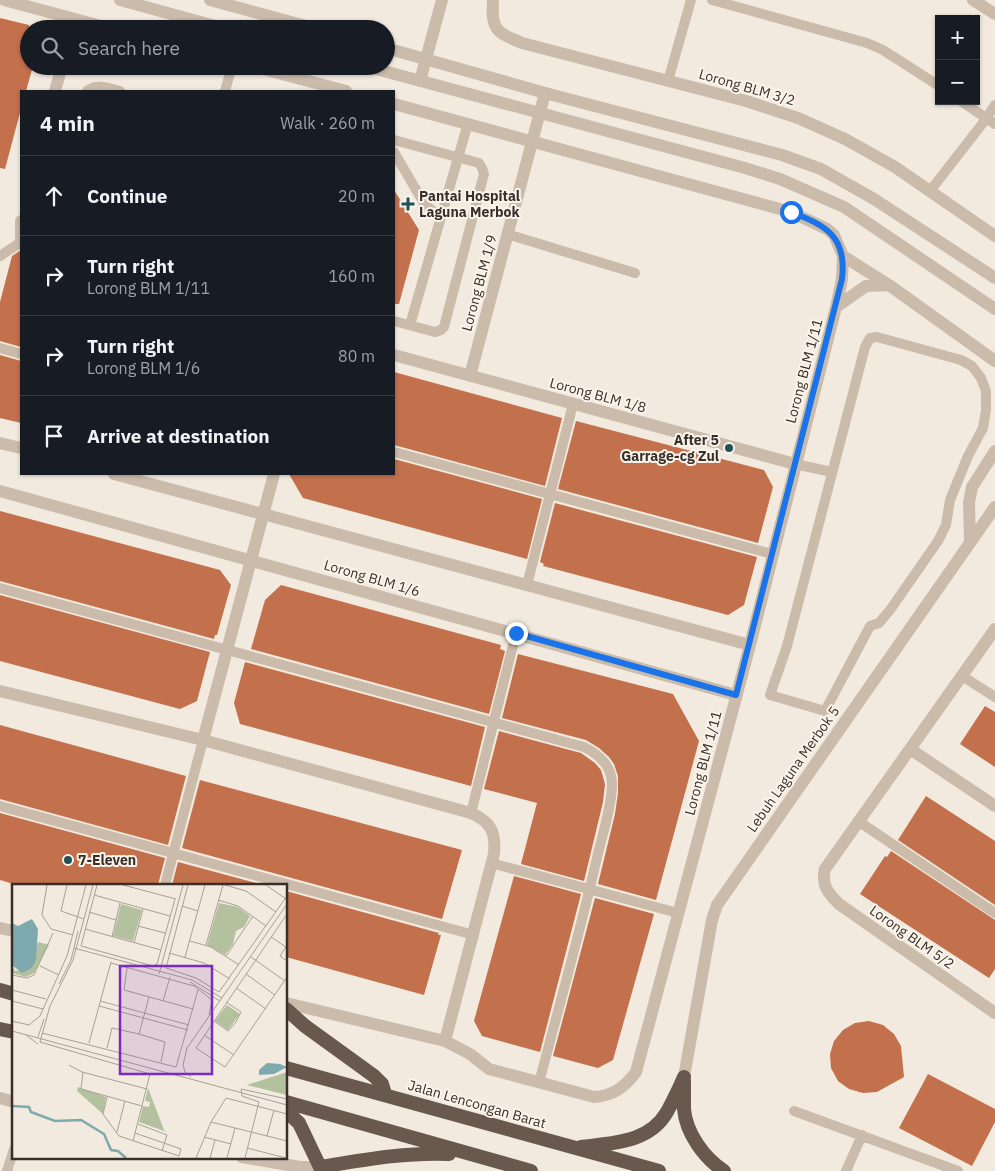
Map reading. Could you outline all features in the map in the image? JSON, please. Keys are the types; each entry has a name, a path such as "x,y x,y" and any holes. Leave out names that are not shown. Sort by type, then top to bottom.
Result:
{"highway":[{"path":"288,1012 374,1076 382,1084 385,1094"},
{"name":"Jalan Lencongan Barat","path":"288,1069 659,1171"},
{"path":"573,1148 620,1143 644,1135 659,1123 666,1113 684,1077"},
{"path":"684,1077 684,1111 692,1134 701,1151 724,1171"},
{"path":"288,1103 531,1171"},
{"path":"288,1113 299,1123 320,1169 386,1156 422,1152 474,1155"}],"street":[{"path":"4,0 62,20"},
{"path":"120,0 193,20"},
{"path":"210,0 284,20"},
{"path":"420,81 442,0"},
{"name":"Lorong BLM 3/2","path":"493,0 493,21 496,30 503,35 522,43 746,101 798,118 875,155 930,190 995,236"},
{"path":"973,0 995,14"},
{"path":"395,50 545,93 782,155 821,169 874,199 995,278"},
{"path":"395,74 540,112 780,179 844,207 995,309"},
{"path":"55,90 59,75"},
{"path":"286,75 342,90"},
{"name":"Lorong BLM 1/9","path":"470,376 545,93"},
{"path":"395,104 791,212 827,229 834,236 843,256 889,285 995,361"},
{"name":"Lorong BLM 1/11","path":"288,1003 445,1041 457,1046 489,1069 594,1097 605,1096 618,1090 636,1072 750,645 836,306 842,279 843,256"},
{"path":"836,306 866,286 889,285"},
{"name":"Lorong BLM 1/8","path":"395,355 795,464"},
{"path":"0,442 20,448"},
{"path":"970,542 969,502 972,487 995,451"},
{"path":"118,475 750,645"},
{"path":"203,740 274,475"},
{"name":"Lorong BLM 1/6","path":"0,491 736,695"},
{"name":"Lebuh Laguna Merbok 5","path":"684,1077 712,920 717,905 995,507"},
{"path":"858,821 995,629"},
{"path":"0,691 203,740 471,813 481,818 488,824 495,844 474,935 445,1041"},
{"path":"910,749 995,806"},
{"name":"Lorong BLM 5/2","path":"858,821 825,869 823,877 824,886 829,894 839,904 995,1013"},
{"path":"242,1158 262,1171"},
{"path":"246,1158 320,1169"}],"lane":[{"path":"668,81 690,0"},
{"path":"712,0 867,43 883,50 935,83"},
{"path":"225,90 229,75"},
{"path":"89,90 95,86 116,90"},
{"path":"967,105 991,121"},
{"path":"930,190 991,121 995,105"},
{"path":"410,325 468,124"},
{"path":"395,140 478,164 484,174 444,327 436,332 395,321"},
{"path":"395,154 425,205 441,216"},
{"path":"507,234 635,273"},
{"path":"0,256 20,243"},
{"path":"877,337 896,341 961,360 972,366 981,378 986,391 986,410 983,428 968,456 950,500 946,525 934,547 890,610 879,624 870,626 825,711 770,695 787,646 832,472 864,347 870,338 877,337"},
{"path":"0,348 20,354"},
{"path":"527,586 573,404"},
{"path":"395,452 772,554"},
{"path":"795,464 832,472"},
{"path":"0,588 494,722 584,747 597,753 609,767 612,783 609,806 590,890 539,1083"},
{"path":"471,813 516,633"},
{"path":"962,676 995,697"},
{"path":"165,884 203,740"},
{"path":"0,806 284,884"},
{"path":"858,821 995,913"},
{"path":"491,863 678,913"},
{"path":"288,885 474,935"},
{"path":"794,1111 958,1171"},
{"path":"846,1171 862,1135"},
{"path":"7,1171 12,1155"}],"building":[{"path":"0,18 20,23 20,75 30,75 26,90 20,90 20,113 5,169 0,168"},
{"path":"395,192 419,230 399,304 395,304"},
{"path":"20,251 20,347 0,341 0,302 12,256"},
{"path":"0,355 20,361 20,423 0,418"},
{"path":"395,372 562,418 545,486 395,445"},
{"path":"576,421 764,470 773,487 758,543 558,489"},
{"path":"395,459 542,499 527,559 303,498 290,475 395,475"},
{"path":"555,503 757,557 744,605 728,615 543,566 544,564 540,562"},
{"path":"0,511 220,570 231,585 217,635 215,635 214,639 0,581"},
{"path":"281,585 501,645 500,649 505,651 489,714 251,649 265,600"},
{"path":"0,595 210,652 197,701 180,709 0,661"},
{"path":"518,654 673,694 699,741 656,900 598,884 615,814 618,793 618,776 614,764 609,757 586,740 502,718"},
{"path":"245,662 485,727 471,786 240,724 234,703"},
{"path":"985,706 995,712 995,767 960,744"},
{"path":"0,725 186,776 168,845 0,799"},
{"path":"499,731 581,753 601,770 605,784 603,802 584,881 521,864 537,803 484,789"},
{"path":"200,780 462,850 442,919 182,848"},
{"path":"926,796 995,841 995,905 898,840"},
{"path":"0,813 165,858 158,884 14,884 0,880"},
{"path":"891,851 995,920 995,969 989,978 860,894 885,856 887,857"},
{"path":"178,862 259,884 172,884"},
{"path":"514,876 581,894 540,1052 482,1036 474,1021"},
{"path":"288,892 439,933 438,935 441,935 424,995 288,958"},
{"path":"595,898 654,914 613,1060 598,1068 553,1056"},
{"path":"869,1021 883,1025 894,1034 901,1046 904,1077 877,1092 863,1093 849,1089 838,1081 831,1068 830,1054 834,1041 843,1030 855,1023"},
{"path":"928,1074 995,1109 995,1122 972,1166 899,1128"}],"place":[{"name":"Pantai Hospital Laguna Merbok","path":"408,204"},
{"name":"After 5 Garrage-cg Zul","path":"729,448"},
{"name":"7-Eleven","path":"68,860"}],"route":[{"path":"516,633 736,695 836,306 844,267 843,256 834,236 827,229 803,216 791,212"}]}
